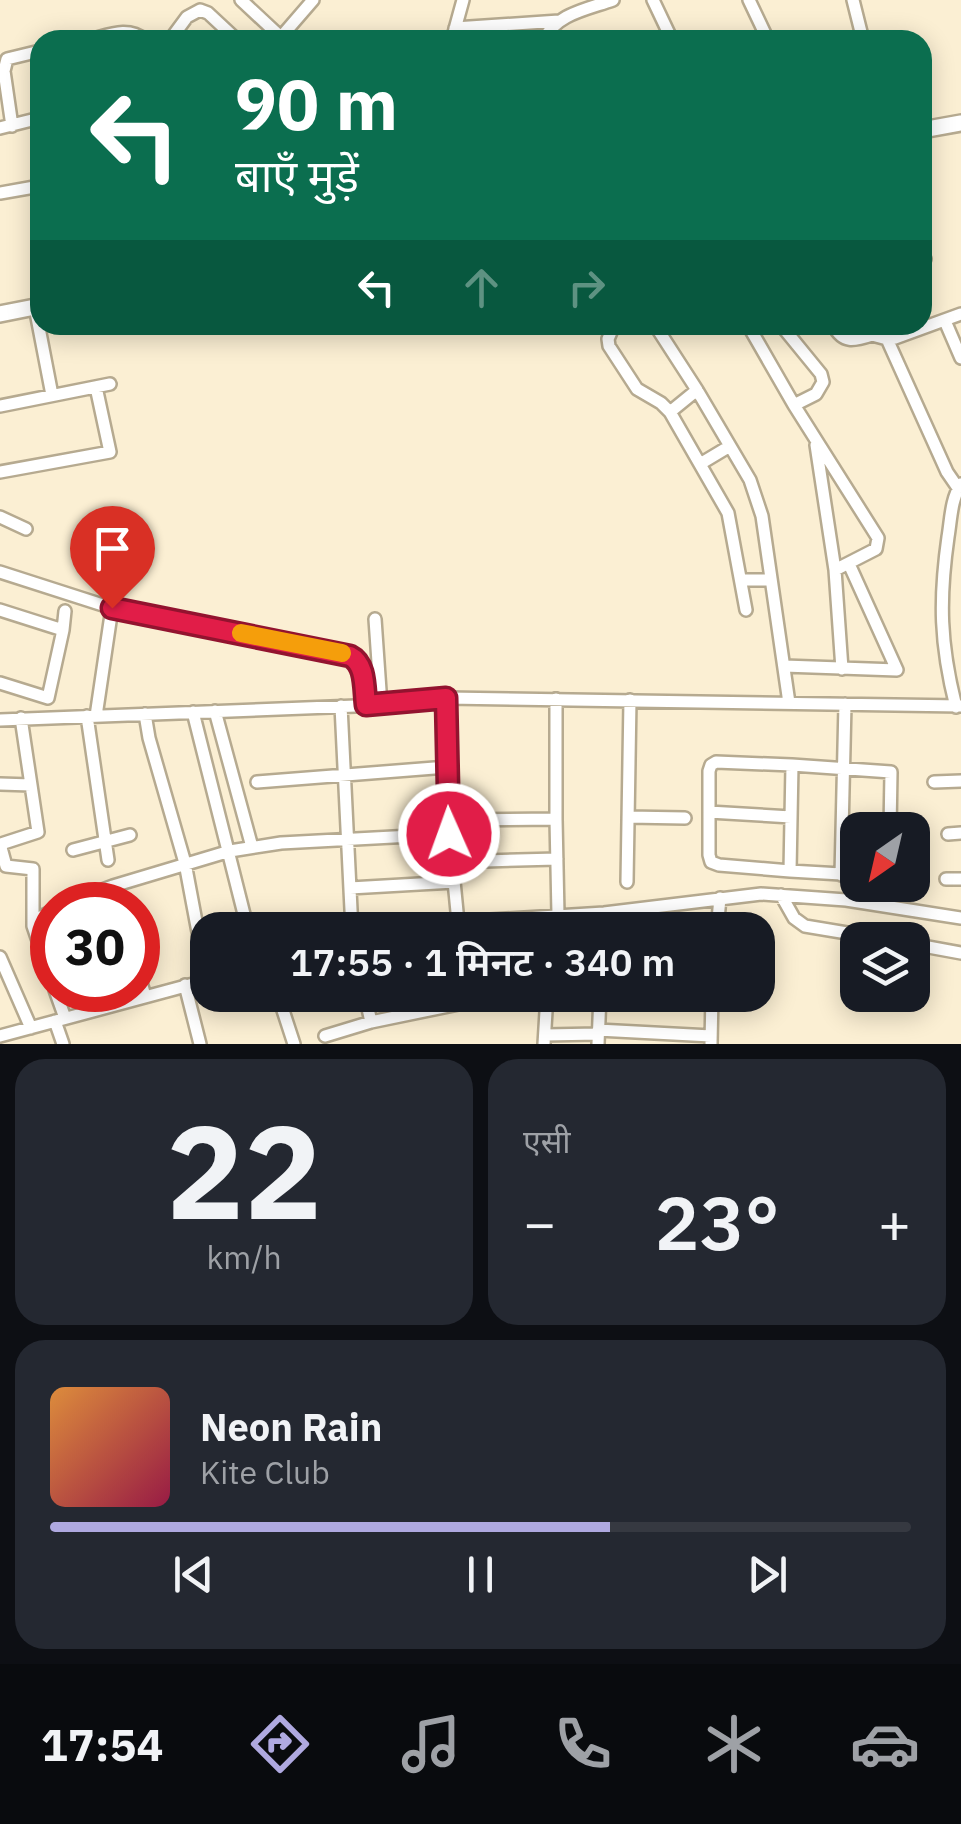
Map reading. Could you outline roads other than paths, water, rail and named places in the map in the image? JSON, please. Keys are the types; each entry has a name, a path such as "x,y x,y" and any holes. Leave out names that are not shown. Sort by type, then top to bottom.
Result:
{"street":[{"path":"241,0 274,30"},
{"path":"289,30 313,0"},
{"path":"455,30 463,0"},
{"path":"484,30 559,20 613,0"},
{"path":"654,0 668,30"},
{"path":"749,0 763,30"},
{"path":"853,0 860,30"},
{"path":"177,30 187,17 200,10 226,30"},
{"path":"549,30 559,20"},
{"path":"6,127 7,59 30,53"},
{"path":"932,128 961,124"},
{"path":"0,193 30,188"},
{"path":"0,314 30,308"},
{"path":"932,325 961,314"},
{"path":"945,321 961,358"},
{"path":"43,335 52,395"},
{"path":"610,335 609,346 630,380 670,412 728,513 746,610"},
{"path":"661,335 750,480 759,504 789,703"},
{"path":"754,335 878,538 876,548 835,570"},
{"path":"789,335 821,374 823,382 816,394 794,404"},
{"path":"839,335 854,341 865,335"},
{"path":"0,720 381,705 446,698 958,706 948,674 941,600 959,486 947,472 887,339 881,335"},
{"path":"887,339 900,335"},
{"path":"0,406 110,384"},
{"path":"0,472 110,452 96,387"},
{"path":"670,412 697,390"},
{"path":"813,433 835,570 842,669"},
{"path":"700,464 730,446"},
{"path":"0,518 26,528"},
{"path":"784,666 897,670 849,564"},
{"path":"0,572 112,608 350,656 361,669 366,705"},
{"path":"741,580 771,580"},
{"path":"108,860 91,716 112,608"},
{"path":"0,610 63,630"},
{"path":"0,683 48,698 65,611"},
{"path":"375,619 381,705"},
{"path":"446,698 448,827 457,912"},
{"path":"556,700 558,912"},
{"path":"627,882 630,700"},
{"path":"843,812 845,704"},
{"path":"342,706 351,912"},
{"path":"215,711 252,848"},
{"path":"192,712 244,912"},
{"path":"145,714 194,912"},
{"path":"22,718 38,832 1,844 6,866 33,869 33,882"},
{"path":"840,875 711,862 710,772 714,762 892,772 891,812"},
{"path":"790,871 792,765"},
{"path":"256,782 447,767"},
{"path":"934,782 961,781"},
{"path":"0,784 31,784"},
{"path":"709,812 791,817"},
{"path":"628,817 685,818"},
{"path":"126,882 230,851 281,842 348,840 556,819"},
{"path":"73,850 130,835"},
{"path":"485,862 557,860"},
{"path":"946,879 961,879"},
{"path":"350,888 454,882"},
{"path":"612,912 761,894 846,900 961,918"},
{"path":"782,895 794,918 806,926 840,932"},
{"path":"719,912 720,898"},
{"path":"930,947 961,953"},
{"path":"0,957 31,1028"},
{"path":"160,992 190,985"},
{"path":"186,986 200,1044"},
{"path":"59,1012 63,1044"},
{"path":"0,1036 86,1012"},
{"path":"284,1012 294,1044"},
{"path":"369,1012 371,1022"},
{"path":"325,1036 420,1012"},
{"path":"546,1012 545,1039 598,1036 711,1040 712,1012"}]}
